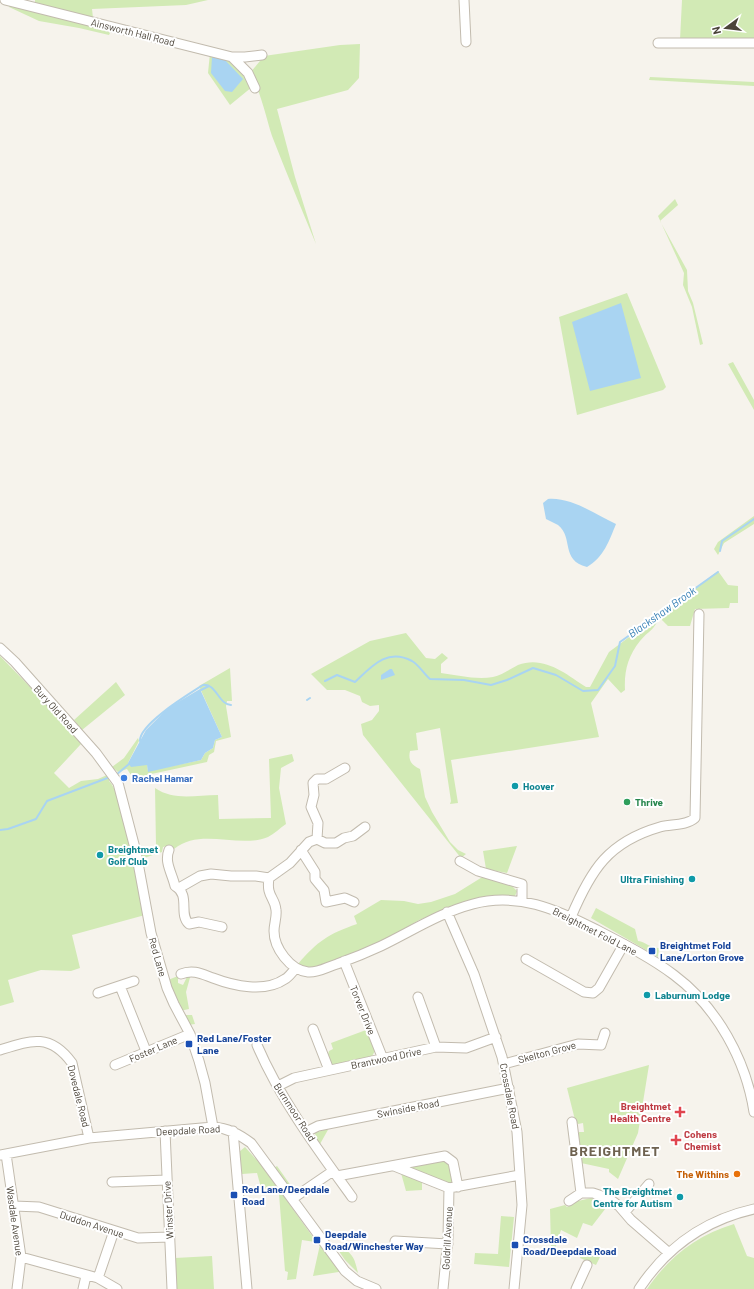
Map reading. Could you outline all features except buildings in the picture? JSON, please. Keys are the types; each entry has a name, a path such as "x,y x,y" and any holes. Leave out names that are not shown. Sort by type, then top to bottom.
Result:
{"street":[{"name":"Ainsworth Hall Road","path":"5,0 232,57 245,58 262,55"},
{"path":"464,0 466,42"},
{"path":"658,43 754,43"},
{"path":"232,57 248,73 255,88"},
{"path":"571,917 591,874 613,849 628,839 645,832 689,822 696,815 699,614"},
{"name":"Bury Old Road","path":"0,648 15,662 117,781"},
{"path":"317,838 318,823 312,807 314,795 313,783 317,780 326,779 346,768"},
{"name":"Red Lane","path":"117,781 136,849 151,933 161,970 174,1004 190,1034 205,1083 212,1127"},
{"path":"317,838 325,842 336,843 344,838 354,836 367,827"},
{"path":"179,888 200,876 211,874 269,878 290,863 309,842 317,838"},
{"path":"169,850 167,855 168,866 175,886 179,888 184,896 183,916 189,924 199,922 224,927"},
{"path":"302,850 315,872 316,879 324,890 326,904 345,898 355,902"},
{"path":"460,861 478,871 522,884 522,901"},
{"path":"181,974 192,971 225,983 253,987 270,985 285,979 296,968 283,954 275,941 276,908 269,894 269,878"},
{"name":"Breightmet Fold Lane","path":"296,968 306,972 316,972 381,946 419,925 447,912 486,901 522,901 548,906 624,944 675,976 694,992 725,1033 737,1055 746,1080 754,1112"},
{"name":"Crossdale Road","path":"447,912 474,974 496,1037 504,1064 517,1132 520,1175 521,1228 514,1289"},
{"path":"526,958 544,973 584,992 593,993 599,988 624,944"},
{"name":"Torver Drive","path":"344,962 383,1059"},
{"path":"98,993 134,981"},
{"path":"120,986 146,1051"},
{"path":"418,997 436,1047"},
{"path":"313,1029 325,1049 329,1070"},
{"name":"Skelton Grove","path":"504,1064 578,1044 601,1045 605,1033"},
{"name":"Foster Lane","path":"115,1065 190,1034"},
{"name":"Brantwood Drive","path":"278,1086 294,1078 329,1070 436,1047 462,1049 496,1037"},
{"name":"Dovedale Road","path":"0,1050 27,1041 38,1040 56,1046 65,1054 72,1063 89,1138"},
{"name":"Burnmoor Road","path":"257,1045 268,1070 278,1086 335,1173 352,1193"},
{"name":"Swinside Road","path":"308,1131 318,1126 509,1088"},
{"path":"575,1126 581,1193"},
{"name":"Deepdale Road","path":"3,1154 89,1138 212,1127 233,1131 251,1142 345,1271 357,1281 371,1289"},
{"name":"Winster Drive","path":"164,1131 172,1289"},
{"path":"233,1131 247,1289"},
{"name":"Wasdale Avenue","path":"3,1154 14,1206 21,1257 17,1289"},
{"path":"292,1199 335,1173 394,1166 445,1156 453,1162 453,1187"},
{"path":"394,1166 453,1187 520,1175"},
{"path":"112,1182 167,1180"},
{"path":"625,1212 650,1182"},
{"name":"Goldrill Avenue","path":"443,1289 453,1187"},
{"path":"568,1201 581,1193 593,1193 608,1198 669,1253"},
{"name":"Duddon Avenue","path":"14,1206 39,1207 138,1238 170,1237"},
{"path":"638,1289 669,1253 695,1232 714,1222 754,1209"},
{"path":"98,1278 114,1230"},
{"path":"395,1241 448,1244"},
{"path":"21,1257 86,1276 98,1278 117,1289"},
{"path":"576,1289 587,1265"},
{"path":"83,1289 86,1276"}],"green space":[{"path":"35,0 208,0 186,5 92,9 93,18 35,3"},
{"path":"682,0 754,0 754,40 680,40"},
{"path":"10,5 111,31 109,35 39,21 9,7"},
{"path":"360,44 359,78 348,90 277,109 295,177 316,244 272,136 260,95 250,73 264,56 340,45"},
{"path":"210,53 226,57 248,77 252,87 230,105 208,73"},
{"path":"650,77 754,82 754,86 649,80"},
{"path":"675,199 678,205 660,221 658,216"},
{"path":"662,224 687,270 688,291 693,303 703,344 700,345 692,307 683,285 684,273"},
{"path":"627,293 666,387 663,390 577,415 559,317"},
{"path":"733,362 754,400 754,410 728,364"},
{"path":"754,516 754,524 724,543 718,555 714,549 718,542"},
{"path":"718,571 728,585 738,586 738,603 730,603 729,608 695,609 690,626 668,626 659,617 655,625 632,652 626,670 625,690 621,693 608,679 591,703 599,737 451,760 458,803 450,804 451,801 440,728 416,733 418,750 410,751 410,760 414,766 420,769 425,797 432,812 450,842 458,850 466,854 461,858 363,735 361,724 372,720 379,711 379,705 370,706 362,702 360,696 345,690 327,690 311,674 370,641 406,633 426,658 435,659 442,653 448,658 441,664 441,673 473,678 487,678 500,675 518,665 537,662 554,667 586,687 590,687 609,652"},
{"name":"Breightmet Golf Club","path":"0,656 67,725 81,744 54,773 69,788 81,781 98,779 107,775 109,778 109,781 115,790 126,823 145,915 72,935 80,968 71,971 41,970 8,980 14,1002 0,1006"},
{"path":"230,668 232,701 227,701 226,706 231,737 216,741 214,752 209,755 207,762 133,778 127,769 118,772 112,767 124,758 138,738 139,741 128,763 147,765 148,771 201,760 205,753 213,748 215,740 222,737 199,686"},
{"path":"116,682 125,695 82,730 74,720"},
{"path":"292,754 294,761 281,768 279,788 286,824 268,837 244,841 208,839 196,840 185,843 174,849 171,845 163,847 162,852 141,859 139,851 156,846 155,788 170,795 177,796 218,795 219,819 271,818 269,759"},
{"path":"517,846 507,873 486,869 483,851"},
{"path":"484,876 512,886 517,891 515,896 454,906 419,920 387,940 315,968 307,968 298,964 324,939 338,931 357,924 354,916 381,900 404,901 418,904 431,902 455,894"},
{"path":"596,908 635,929 638,941 659,948 658,957 591,918"},
{"path":"191,974 186,992 189,1009 180,1011 168,980 178,976 178,983 183,985 188,975"},
{"path":"184,1015 192,1015 195,1024 188,1025"},
{"path":"366,1030 375,1051 372,1056 334,1065 330,1063 328,1054 329,1051 333,1049 331,1043"},
{"path":"649,1065 638,1133 618,1179 609,1172 609,1169 581,1163 578,1135 579,1132 584,1132 583,1123 578,1124 575,1120 567,1088"},
{"path":"329,1128 320,1144 315,1133"},
{"path":"245,1147 262,1166 315,1240 315,1242 302,1240 296,1279 287,1280 288,1272 285,1271 279,1194 263,1195 257,1173 242,1174 239,1152"},
{"path":"448,1160 453,1181 450,1184 409,1169 409,1165"},
{"path":"277,1166 296,1193 292,1192 274,1168"},
{"path":"401,1173 422,1181 422,1190 406,1191"},
{"path":"591,1198 598,1199 609,1204 592,1226 583,1223 577,1238 561,1230 555,1249 551,1248 550,1209 565,1205 567,1207 578,1201"},
{"path":"501,1216 514,1217 509,1267 474,1264 475,1253 498,1254"},
{"path":"734,1224 747,1256 754,1258 754,1289 647,1289 674,1257 708,1234"},
{"path":"321,1240 345,1271 313,1276"},
{"path":"334,1244 351,1254 358,1273 345,1260"},
{"path":"584,1247 601,1255 596,1265 580,1258"},
{"path":"212,1256 214,1289 176,1289 175,1258"}],"water":[{"path":"212,57 225,60 243,79 232,92 225,91 211,73"},
{"path":"621,303 641,378 590,391 572,322"},
{"path":"548,499 557,499 574,503 616,524 602,553 587,567 579,564 573,559 570,554 563,530 558,525 546,519 543,503"},
{"path":"392,669 395,675 381,680 381,675"},
{"path":"200,689 222,737 215,740 213,748 205,753 201,760 148,772 147,765 131,767 128,763 146,730 168,708"}],"waterway":[{"name":"Blackshaw Brook","path":"720,551 722,541 754,519"},
{"name":"Blackshaw Brook","path":"325,681 337,675 355,682 380,661 395,657 412,661 430,679 464,680 491,685 507,680 533,668 556,675 583,691 598,690 615,666 620,642 718,572"},
{"name":"Blackshaw Brook","path":"140,741 147,726 166,710 203,685 211,687 223,702 231,705"},
{"name":"Blackshaw Brook","path":"201,690 209,686"},
{"name":"Blackshaw Brook","path":"116,775 129,764"},
{"name":"Blackshaw Brook","path":"0,830 8,829 36,819 47,801 110,777"}],"place":[{"name":"Rachel Hamar","path":"124,778"},
{"name":"Hoover","path":"515,786"},
{"name":"Thrive","path":"627,802"},
{"name":"Breightmet Golf Club","path":"100,855"},
{"name":"Ultra Finishing","path":"692,879"},
{"name":"Breightmet Fold Lane/Lorton Grove","path":"652,951"},
{"name":"Laburnum Lodge","path":"647,995"},
{"name":"Red Lane/Foster Lane","path":"189,1044"},
{"name":"Breightmet Health Centre","path":"680,1112"},
{"name":"Cohens Chemist","path":"676,1140"},
{"name":"The Withins","path":"737,1174"},
{"name":"Red Lane/Deepdale Road","path":"234,1195"},
{"name":"The Breightmet Centre for Autism","path":"680,1197"},
{"name":"Deepdale Road/Winchester Way","path":"317,1240"},
{"name":"Crossdale Road/Deepdale Road","path":"515,1245"}],"district":[{"name":"BREIGHTMET","path":"615,1151"}]}
